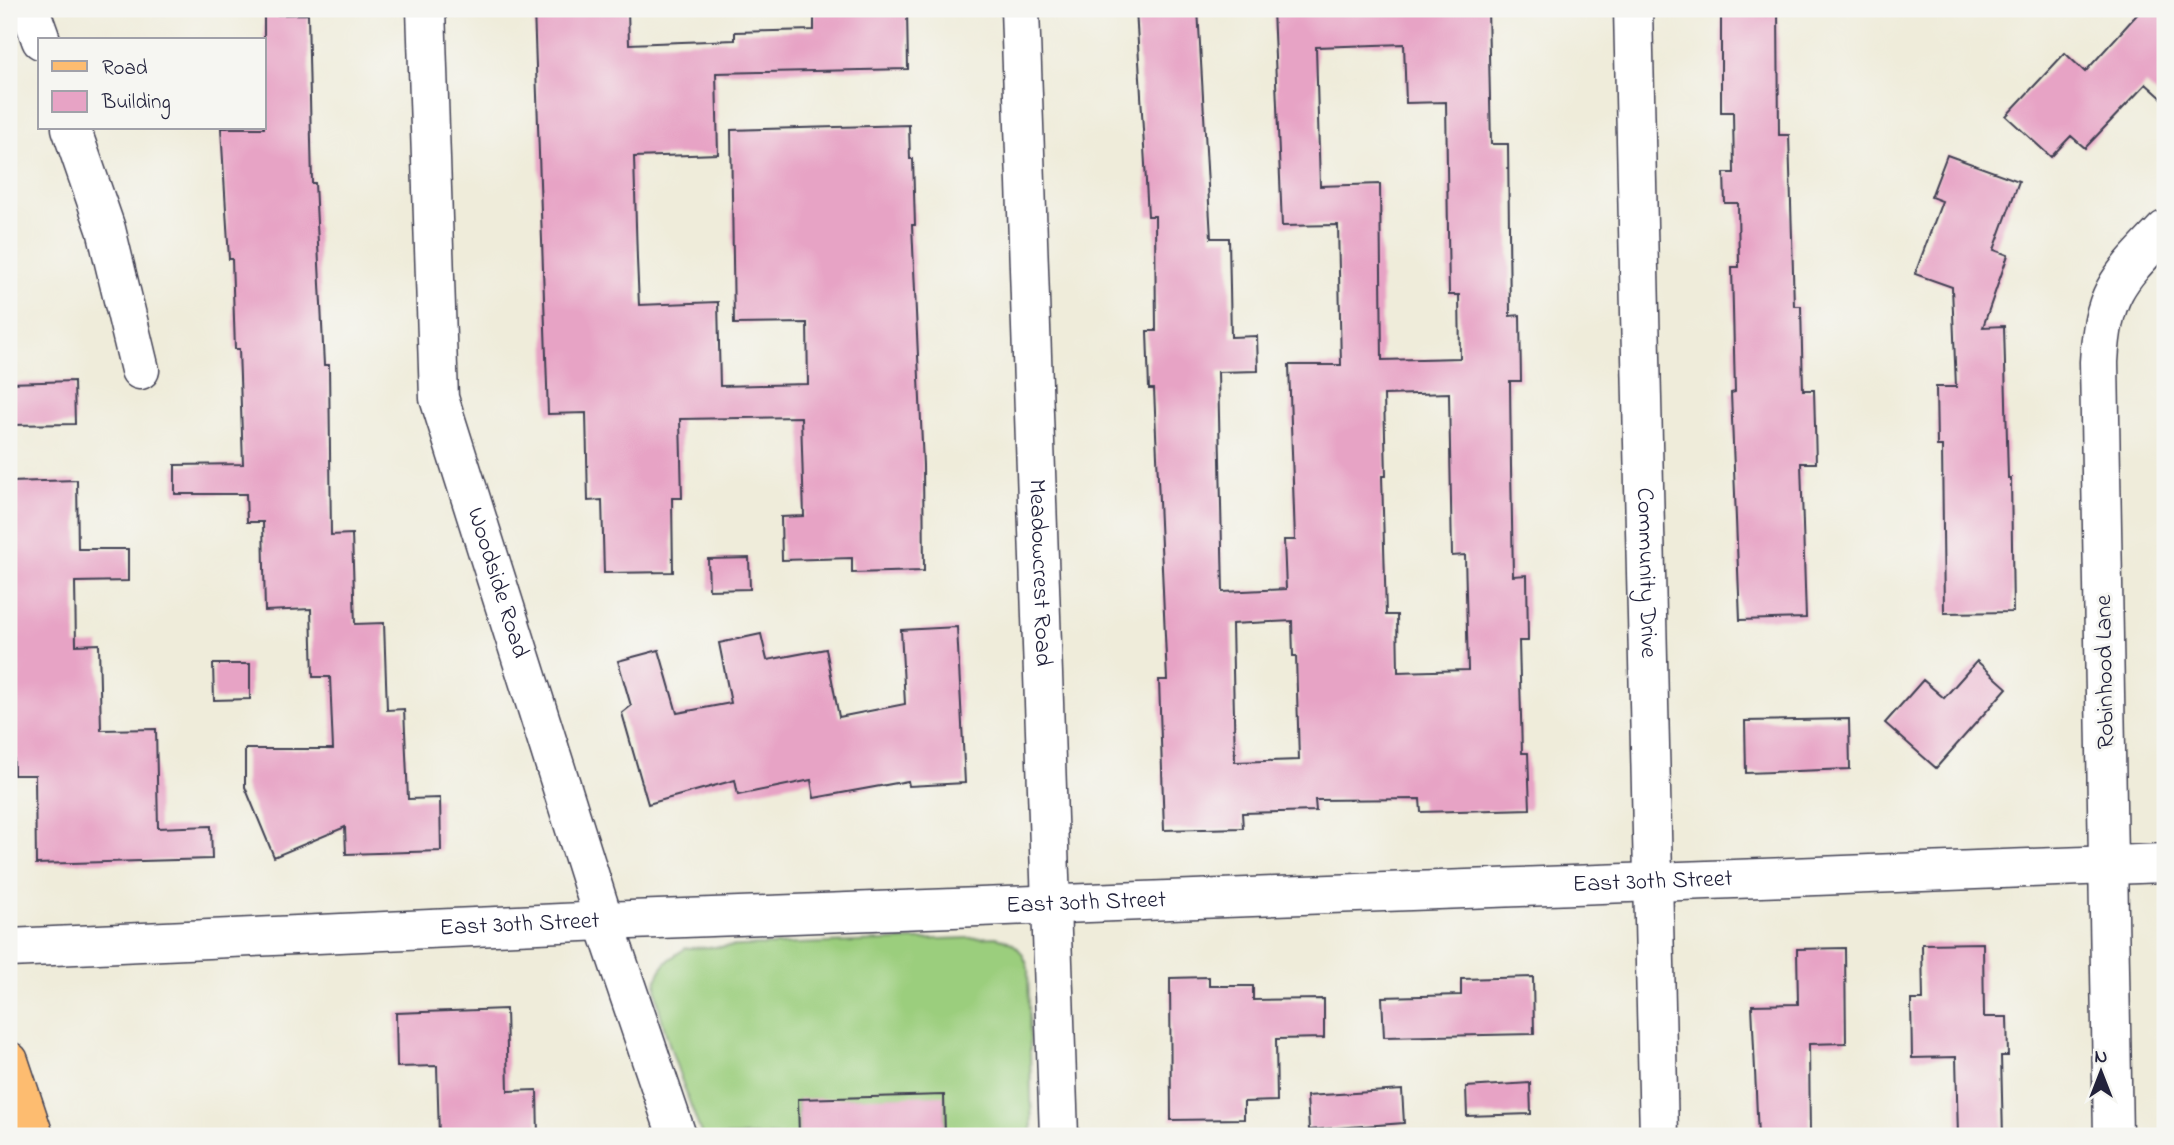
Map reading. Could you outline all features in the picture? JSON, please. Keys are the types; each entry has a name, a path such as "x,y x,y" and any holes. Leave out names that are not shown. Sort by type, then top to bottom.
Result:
{"main road":[{"path":"9,1061 34,1136"}],"street":[{"path":"30,9 40,38"},
{"name":"Woodside Road","path":"426,9 439,398 604,921 677,1136"},
{"name":"Meadowcrest Road","path":"1020,9 1059,1136"},
{"name":"Community Drive","path":"1633,9 1651,883 1659,1136"},
{"path":"72,130 106,229 140,370"},
{"name":"Robinhood Lane","path":"2113,1136 2099,362 2101,321 2112,293 2165,230"},
{"name":"East 30th Street","path":"9,948 604,921 2165,863"}],"green space":[{"path":"996,937 1017,947 1028,968 1032,1136 945,1136 944,1096 798,1100 799,1136 702,1136 666,1032 657,992 659,974 677,954 686,948"}],"building":[{"path":"534,9 628,9 629,44 735,40 735,32 814,30 814,9 907,9 908,69 716,73 718,154 634,157 637,259 639,305 718,302 720,386 808,384 807,323 734,324 731,130 909,125 910,159 913,159 915,225 912,225 923,465 924,571 852,573 852,558 782,560 781,517 804,516 801,417 680,419 682,498 672,498 673,572 604,573 602,500 588,501 586,413 548,414"},
{"path":"1136,9 1198,9 1211,238 1229,238 1231,337 1257,336 1258,371 1218,372 1223,592 1286,589 1284,540 1295,540 1289,365 1341,365 1338,225 1282,226 1273,9 1488,9 1491,144 1508,144 1510,316 1520,315 1521,381 1510,381 1513,576 1527,575 1528,641 1519,641 1522,753 1528,753 1530,809 1421,812 1420,799 1315,800 1316,811 1242,813 1243,828 1164,830 1159,680 1167,680 1154,389 1149,389 1147,331 1156,331 1155,216 1148,216","holes":["1404,44 1406,103 1446,102 1449,295 1459,295 1460,358 1382,360 1380,184 1320,186 1316,47","1449,393 1452,556 1465,555 1468,670 1398,672 1397,615 1386,615 1382,476 1386,476 1384,395","1292,621 1293,656 1296,656 1299,760 1235,762 1232,624"]},
{"path":"1721,9 1778,9 1779,135 1789,135 1794,306 1801,306 1803,390 1814,390 1816,463 1801,463 1806,618 1740,620 1731,393 1735,392 1732,267 1739,267 1738,203 1725,203 1724,173 1734,173 1733,112 1721,112"},
{"path":"2142,9 2165,9 2165,101 2146,84 2085,148 2071,136 2051,157 2006,116 2065,53 2085,72"},
{"path":"308,14 312,183 315,183 324,365 329,365 331,535 352,534 355,624 384,623 387,710 404,709 408,799 440,798 441,851 346,854 345,827 274,857 245,787 245,749 333,749 330,677 313,677 311,609 265,611 263,522 247,522 246,494 175,494 175,465 243,464 239,349 235,349 232,259 229,259 221,130 266,130 264,15"},
{"path":"1947,155 2019,181 1994,250 2008,255 1983,327 2004,326 2008,478 2011,478 2013,612 1944,613 1942,446 1937,446 1936,387 1956,387 1952,287 1915,274 1942,201 1931,197"},
{"path":"74,381 75,424 9,425 9,383"},
{"path":"77,480 78,549 128,549 128,581 75,582 76,645 99,644 101,730 156,729 158,828 211,826 212,859 36,864 35,775 14,775 13,692 9,692 9,482"},
{"path":"749,558 750,589 709,590 708,559"},
{"path":"957,627 965,783 909,786 908,781 814,798 811,780 738,795 735,780 648,804 622,713 631,706 618,661 659,650 677,713 731,703 719,643 761,634 767,660 826,649 839,717 905,704 901,630"},
{"path":"1977,661 2007,688 1936,768 1885,723 1923,680 1944,698"},
{"path":"213,664 250,664 250,699 214,700"},
{"path":"1849,719 1850,769 1746,773 1745,721"},
{"path":"1983,943 1984,1017 2007,1017 2008,1056 2001,1056 2003,1136 1958,1136 1956,1057 1912,1058 1911,1000 1923,1000 1922,944"},
{"path":"1845,948 1846,1043 1809,1044 1810,1136 1758,1136 1752,1005 1798,1004 1797,949"},
{"path":"1209,977 1209,986 1253,986 1253,1000 1324,999 1324,1038 1276,1039 1277,1101 1244,1102 1244,1119 1171,1120 1170,978"},
{"path":"1533,977 1534,1034 1384,1037 1382,997 1461,995 1461,979"},
{"path":"506,1009 508,1091 537,1090 538,1136 439,1136 437,1066 397,1067 396,1013"},
{"path":"1530,1083 1531,1114 1467,1116 1466,1087"},
{"path":"1402,1090 1404,1123 1309,1130 1307,1096"},
{"path":"944,1095 945,1136 799,1136 798,1099"}]}
